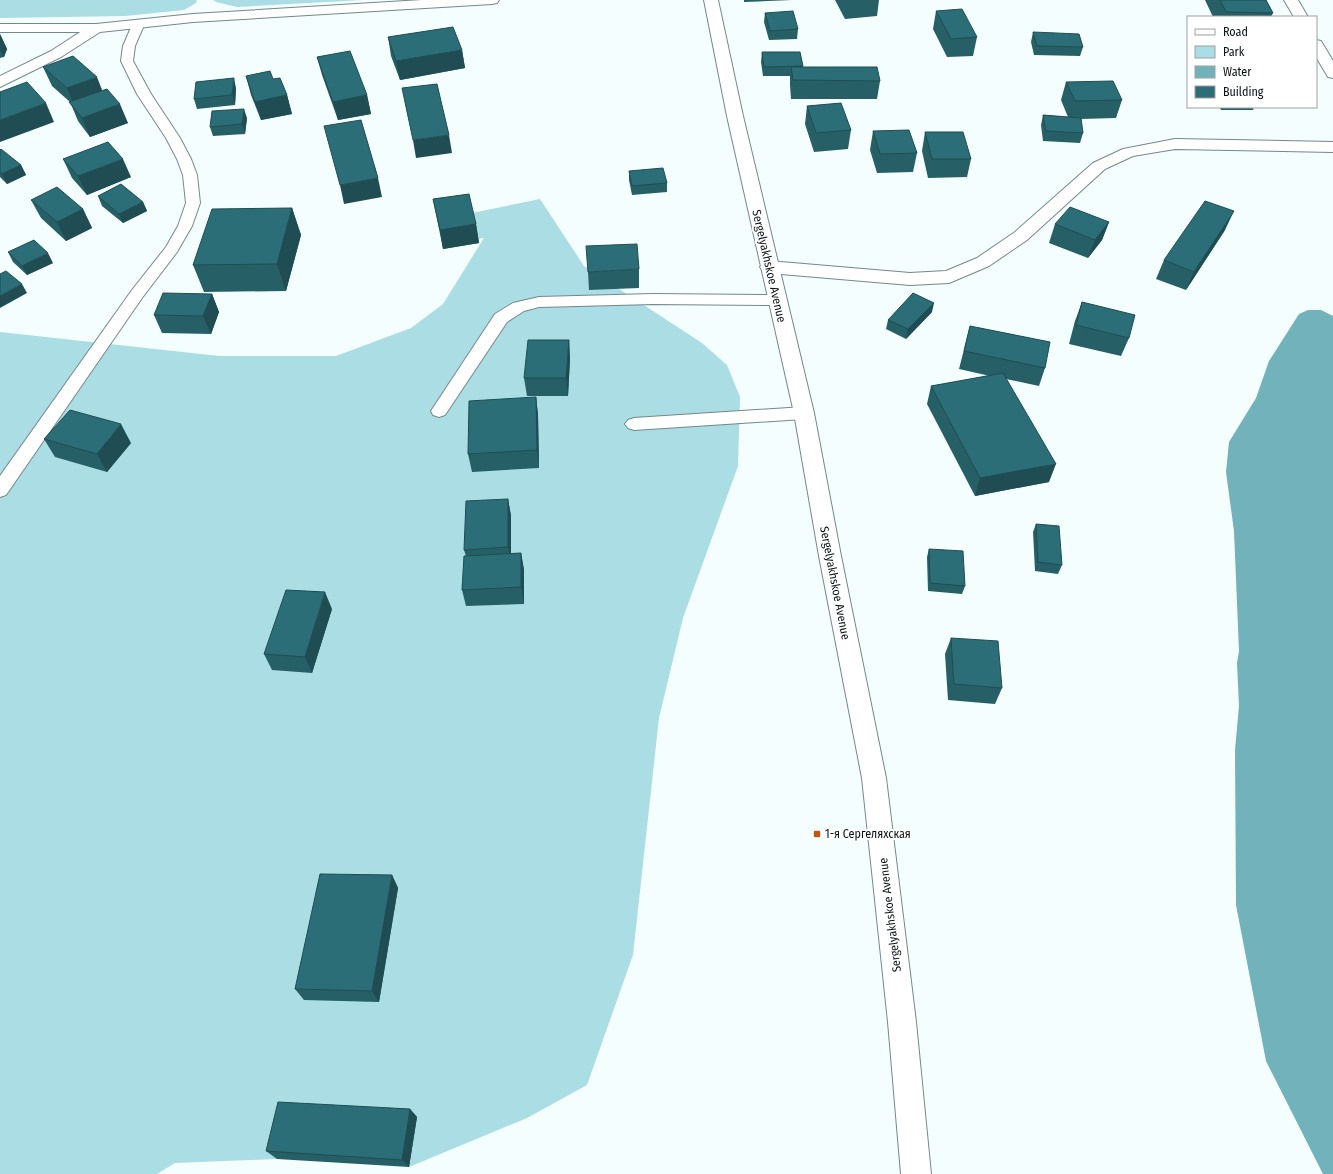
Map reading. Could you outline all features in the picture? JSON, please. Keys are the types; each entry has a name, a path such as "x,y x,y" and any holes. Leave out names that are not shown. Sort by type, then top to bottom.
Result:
{"street":[{"path":"0,82 56,54 96,28 138,25 193,18 492,0"},
{"name":"Sergelyakhskoe Avenue","path":"712,0 735,116 804,413 830,556 874,778 902,1022 916,1174"},
{"path":"1291,0 1300,16"},
{"path":"1317,46 1333,74"},
{"path":"769,267 910,279 949,277 983,262 1021,236 1099,166 1129,152 1175,144 1333,147"}],"lane":[{"path":"0,490 137,294 172,249 184,226 193,203 190,175 184,159 173,138 144,94 127,61 129,46 138,25"},
{"path":"0,28 96,28"},
{"path":"439,411 501,318 519,307 539,302 645,299 778,300"},
{"path":"634,424 804,413"}],"green space":[{"path":"0,0 197,0 196,3 184,10 125,16 0,18"},
{"path":"213,0 363,0 237,7"},
{"path":"540,199 584,266 702,343 727,365 740,397 738,466 683,618 659,718 633,955 587,1085 527,1118 409,1167 401,1138 277,1159 175,1163 157,1174 0,1174 0,332 219,356 336,356 411,328 443,304 484,238 478,239 472,213"}],"water":[{"path":"1308,310 1321,310 1333,316 1333,1174 1323,1174 1266,1061 1236,905 1235,750 1239,706 1237,663 1239,651 1234,531 1226,472 1229,442 1256,398 1269,361 1299,314"}],"building":[{"path":"1220,0 1266,0 1273,13 1226,12"},
{"path":"962,9 977,37 951,39 936,11"},
{"path":"793,11 798,29 770,31 765,13"},
{"path":"453,27 462,50 396,61 388,37"},
{"path":"1033,32 1079,34 1083,47 1037,46"},
{"path":"350,51 367,95 333,102 317,57"},
{"path":"762,52 800,52 803,66 764,67"},
{"path":"73,56 97,77 67,88 43,67"},
{"path":"791,67 877,67 880,81 793,80"},
{"path":"270,71 273,79 280,78 287,95 255,102 246,76"},
{"path":"234,78 232,95 194,99 196,82"},
{"path":"1113,81 1122,100 1075,101 1066,82"},
{"path":"27,82 46,103 0,120 0,92"},
{"path":"437,84 449,135 413,140 402,88"},
{"path":"107,89 120,104 82,118 69,102"},
{"path":"841,103 851,130 816,133 807,106"},
{"path":"244,109 242,124 210,127 212,111"},
{"path":"1043,115 1081,118 1083,133 1046,131"},
{"path":"361,120 378,178 340,185 324,126"},
{"path":"909,130 917,153 880,154 873,131"},
{"path":"925,132 963,132 971,159 932,159"},
{"path":"108,142 123,159 78,176 63,159"},
{"path":"1,149 21,165 2,174 0,172"},
{"path":"663,168 667,183 632,186 629,171"},
{"path":"121,184 143,202 119,214 98,196"},
{"path":"57,187 83,209 57,222 31,200"},
{"path":"469,194 476,224 440,230 433,199"},
{"path":"1205,201 1234,211 1194,272 1164,260"},
{"path":"1070,207 1109,222 1095,240 1055,224"},
{"path":"292,208 277,264 193,265 212,209"},
{"path":"34,240 48,253 22,266 8,252"},
{"path":"637,244 639,269 588,272 586,246"},
{"path":"6,271 22,284 0,296 0,274"},
{"path":"163,293 212,294 203,316 154,315"},
{"path":"913,293 934,303 908,329 888,320"},
{"path":"1082,302 1135,315 1129,338 1076,325"},
{"path":"970,326 1050,342 1045,368 964,351"},
{"path":"528,340 569,340 566,378 524,378"},
{"path":"1003,373 1056,464 980,478 931,386"},
{"path":"536,397 537,450 468,454 469,401"},
{"path":"70,410 121,424 97,454 44,439"},
{"path":"508,499 508,547 464,550 466,501"},
{"path":"1036,524 1059,526 1062,565 1038,562"},
{"path":"929,549 963,551 965,586 930,583"},
{"path":"521,553 521,587 462,590 464,556"},
{"path":"286,590 325,592 305,657 264,654"},
{"path":"951,638 998,641 1002,688 954,684"},
{"path":"320,874 392,875 372,991 295,989"},
{"path":"278,1102 410,1109 402,1160 266,1151"}],"place":[{"name":"1-я Сергеляхская","path":"817,834"}]}
